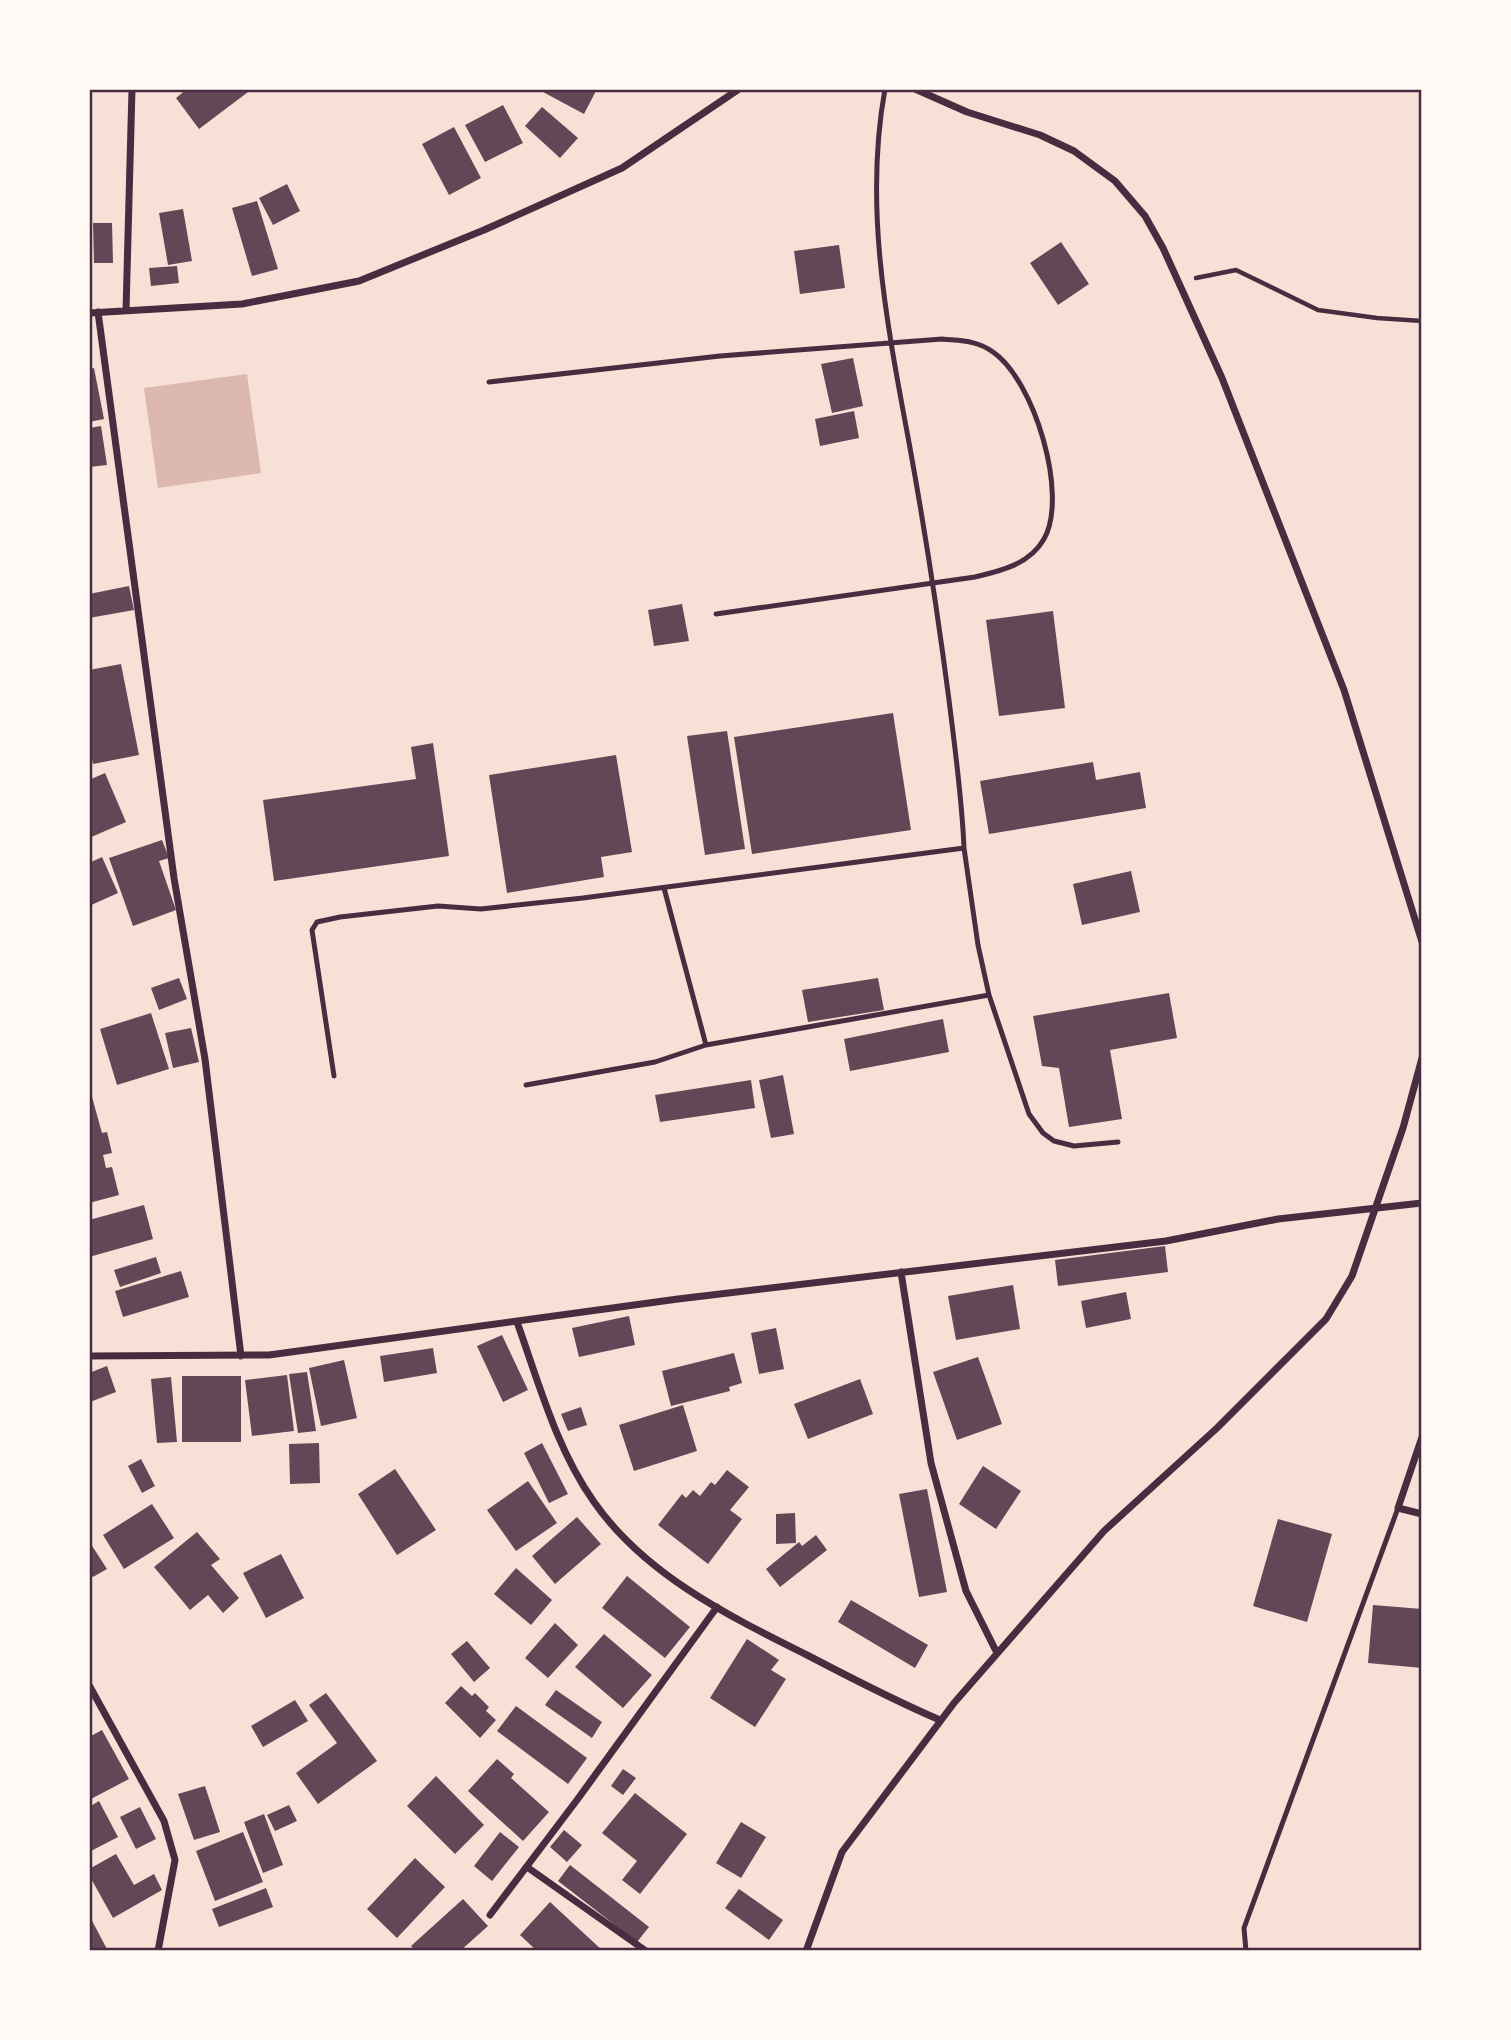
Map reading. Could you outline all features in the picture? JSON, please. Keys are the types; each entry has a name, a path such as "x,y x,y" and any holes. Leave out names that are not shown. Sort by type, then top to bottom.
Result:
{"street":[{"path":"126,310 132,89"},
{"path":"89,313 242,304 359,281 484,230 622,168 739,89"},
{"path":"915,89 967,112 1040,135 1074,151 1115,181 1145,216 1163,248 1222,378 1344,690 1422,942"},
{"path":"98,312 172,865 205,1059 241,1356"},
{"path":"806,1951 842,1852 940,1720 1104,1531 1217,1428 1326,1319 1352,1276 1403,1128 1422,1058"},
{"path":"89,1356 269,1355 678,1299 1166,1241 1278,1219 1422,1203"},
{"path":"901,1272 931,1463 966,1591 997,1653"},
{"path":"517,1322 558,1438 592,1499 610,1524 660,1572 743,1622 940,1720"},
{"path":"1422,1437 1398,1508 1422,1514"},
{"path":"490,1915 717,1607"},
{"path":"89,1685 163,1821 175,1860 158,1951"},
{"path":"527,1867 646,1951"}],"lane":[{"path":"885,89 877,130 875,197 883,292 934,584 962,803 964,848 978,945 989,995 1029,1114 1043,1133 1054,1142 1074,1146 1118,1142"},
{"path":"489,382 720,356 942,339 975,341 994,352 1012,369 1024,387 1038,421 1050,470 1052,513 1045,538 1031,555 1008,568 975,578 716,614"},
{"path":"334,1076 312,930 317,922 438,906 481,909 964,848"},
{"path":"664,888 706,1045"},
{"path":"526,1085 655,1062 706,1045 989,995"},
{"path":"1245,1951 1244,1928 1398,1508"}],"path":[{"path":"1178,282 1236,270 1318,310 1422,321"}],"shaded area":[{"path":"247,374 261,473 158,488 144,388"}],"building":[{"path":"187,89 252,89 199,129 176,98"},
{"path":"544,89 597,89 584,114 543,92"},
{"path":"503,105 523,143 485,162 465,125"},
{"path":"542,107 578,138 560,158 525,126"},
{"path":"454,127 481,178 449,195 422,144"},
{"path":"287,184 300,211 273,225 259,198"},
{"path":"257,201 278,269 252,276 232,208"},
{"path":"183,209 192,261 168,265 159,213"},
{"path":"93,223 112,223 113,263 94,263"},
{"path":"1061,242 1089,284 1058,305 1030,263"},
{"path":"839,245 845,288 800,294 794,251"},
{"path":"177,266 179,283 151,286 149,268"},
{"path":"853,358 863,406 832,413 821,364"},
{"path":"94,368 104,419 89,422 89,369"},
{"path":"854,411 859,438 820,446 815,419"},
{"path":"101,426 107,465 89,467 89,428"},
{"path":"129,586 134,610 89,618 89,594"},
{"path":"682,604 689,641 654,646 648,610"},
{"path":"1053,611 1065,708 999,716 986,620"},
{"path":"121,664 139,755 93,764 89,745 89,670"},
{"path":"893,713 911,830 752,854 734,737"},
{"path":"727,731 745,849 705,855 687,736"},
{"path":"433,743 449,856 274,881 263,800 416,779 411,747"},
{"path":"616,755 632,852 601,857 604,877 507,893 489,775"},
{"path":"1093,762 1096,780 1140,772 1146,808 989,834 980,781"},
{"path":"105,773 126,822 89,838 89,780"},
{"path":"162,840 169,858 159,861 176,910 133,926 109,858"},
{"path":"102,857 118,893 89,906 89,863"},
{"path":"1131,871 1140,912 1082,925 1073,884"},
{"path":"179,978 187,999 159,1010 151,988"},
{"path":"878,978 884,1010 808,1022 802,990"},
{"path":"1169,993 1177,1038 1110,1050 1122,1119 1069,1127 1059,1068 1042,1066 1033,1016"},
{"path":"151,1013 169,1069 117,1085 100,1029"},
{"path":"943,1019 949,1052 850,1071 844,1039"},
{"path":"191,1028 199,1062 173,1068 165,1033"},
{"path":"783,1075 794,1134 771,1138 759,1080"},
{"path":"751,1080 755,1108 660,1122 655,1095"},
{"path":"89,1086 102,1133 107,1132 112,1153 103,1155 106,1168 112,1167 119,1195 89,1203"},
{"path":"144,1205 153,1239 89,1257 89,1220"},
{"path":"1165,1246 1168,1272 1058,1286 1055,1260"},
{"path":"156,1257 161,1273 120,1287 114,1270"},
{"path":"181,1271 189,1297 123,1317 115,1291"},
{"path":"1013,1285 1020,1329 956,1340 948,1296"},
{"path":"1126,1292 1131,1319 1086,1328 1081,1301"},
{"path":"629,1316 635,1345 579,1357 572,1328"},
{"path":"776,1328 784,1369 759,1374 751,1333"},
{"path":"502,1335 528,1390 503,1402 477,1346"},
{"path":"433,1348 437,1373 384,1382 380,1356"},
{"path":"734,1353 742,1383 729,1387 730,1391 671,1406 662,1371"},
{"path":"978,1357 1002,1424 957,1440 933,1372"},
{"path":"344,1360 357,1418 321,1426 309,1368"},
{"path":"107,1366 116,1392 90,1402 89,1373"},
{"path":"307,1372 316,1431 298,1433 289,1374"},
{"path":"287,1375 294,1431 252,1436 245,1380"},
{"path":"182,1376 241,1376 241,1442 182,1442"},
{"path":"171,1377 177,1442 157,1443 151,1379"},
{"path":"860,1379 873,1414 808,1439 794,1404"},
{"path":"683,1405 697,1451 634,1471 619,1425"},
{"path":"581,1407 587,1425 568,1431 561,1414"},
{"path":"319,1443 320,1483 290,1484 289,1444"},
{"path":"542,1443 568,1494 549,1503 524,1453"},
{"path":"141,1459 155,1486 142,1493 128,1466"},
{"path":"983,1466 1021,1491 996,1529 959,1504"},
{"path":"395,1469 436,1530 397,1555 358,1494"},
{"path":"727,1470 749,1487 730,1510 742,1519 708,1564 658,1525 682,1494 686,1498 693,1490 700,1496 711,1482 715,1485"},
{"path":"528,1481 557,1523 516,1551 487,1510"},
{"path":"927,1489 947,1592 919,1597 899,1494"},
{"path":"152,1504 174,1538 124,1569 103,1535"},
{"path":"795,1513 796,1543 776,1544 776,1514"},
{"path":"577,1517 601,1544 555,1584 532,1556"},
{"path":"1278,1519 1332,1534 1307,1622 1253,1606"},
{"path":"197,1532 220,1559 211,1565 239,1598 223,1613 208,1595 190,1610 154,1567"},
{"path":"816,1535 827,1550 780,1587 766,1569 799,1542 802,1546"},
{"path":"89,1541 107,1569 93,1577 89,1572"},
{"path":"281,1554 304,1598 266,1618 243,1573"},
{"path":"516,1568 552,1600 531,1625 494,1594"},
{"path":"627,1576 690,1627 665,1658 602,1608"},
{"path":"851,1600 928,1645 915,1668 838,1622"},
{"path":"1373,1605 1422,1609 1422,1668 1368,1663"},
{"path":"555,1623 578,1645 548,1678 525,1658"},
{"path":"604,1634 652,1675 623,1708 575,1667"},
{"path":"747,1639 779,1660 771,1670 786,1679 755,1727 710,1698"},
{"path":"467,1641 490,1668 474,1682 451,1654"},
{"path":"461,1686 472,1696 475,1693 489,1707 486,1711 496,1720 480,1738 445,1703"},
{"path":"556,1690 602,1722 592,1738 545,1705"},
{"path":"326,1693 377,1761 318,1804 296,1773 337,1743 309,1705"},
{"path":"295,1700 308,1721 263,1747 251,1726"},
{"path":"516,1706 587,1758 568,1784 497,1731"},
{"path":"102,1730 129,1779 89,1800 89,1737"},
{"path":"497,1759 514,1774 511,1778 549,1812 523,1841 468,1791"},
{"path":"623,1769 636,1778 623,1795 611,1786"},
{"path":"436,1776 484,1825 455,1854 407,1806"},
{"path":"205,1786 220,1832 194,1840 178,1794"},
{"path":"635,1793 687,1834 640,1894 622,1880 637,1861 602,1833"},
{"path":"99,1801 118,1837 89,1852 89,1807"},
{"path":"289,1805 297,1821 275,1831 267,1815"},
{"path":"140,1807 156,1839 136,1849 120,1817"},
{"path":"264,1814 283,1865 263,1873 244,1822"},
{"path":"741,1822 766,1837 741,1878 716,1863"},
{"path":"564,1830 582,1845 567,1862 550,1847"},
{"path":"243,1832 263,1882 215,1901 196,1851"},
{"path":"500,1832 519,1847 492,1881 474,1866"},
{"path":"116,1854 134,1885 154,1874 162,1890 113,1918 89,1875 89,1869"},
{"path":"415,1858 445,1887 397,1938 367,1909"},
{"path":"570,1865 649,1927 637,1942 558,1881"},
{"path":"266,1888 273,1907 219,1927 212,1909"},
{"path":"739,1889 783,1920 769,1940 725,1908"},
{"path":"463,1899 488,1926 460,1951 415,1951 411,1946"},
{"path":"550,1902 603,1951 537,1951 520,1935"},
{"path":"89,1915 108,1951 89,1951"}]}
